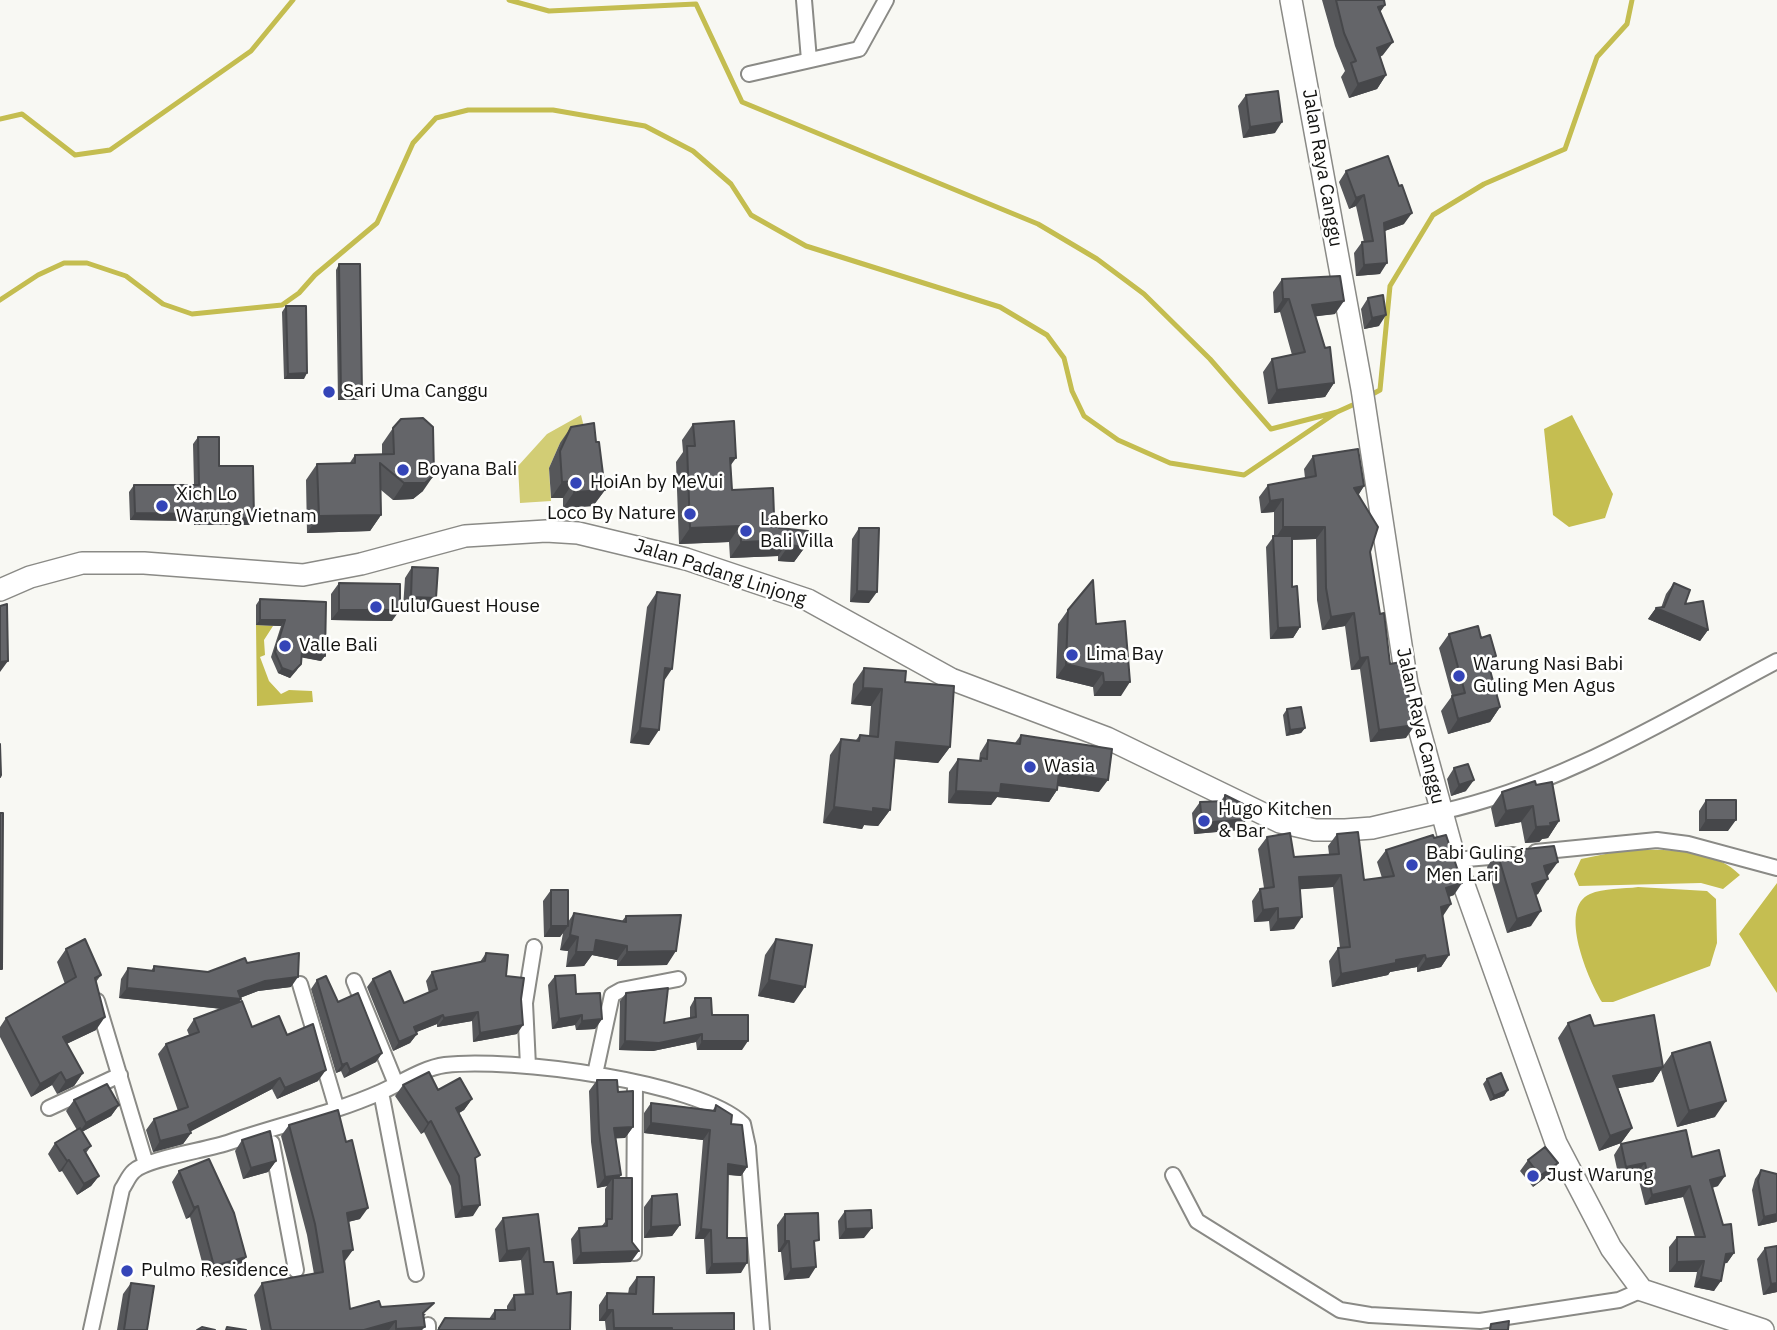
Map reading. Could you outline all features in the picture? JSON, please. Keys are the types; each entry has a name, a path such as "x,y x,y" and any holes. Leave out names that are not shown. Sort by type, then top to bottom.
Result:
{"street":[{"path":"804,0 809,60"},
{"path":"749,74 859,49 886,0"},
{"name":"Jalan Raya Canggu","path":"1291,0 1362,389 1407,684 1440,812 1556,1143 1611,1248 1642,1290"},
{"name":"Jalan Padang Linjong","path":"0,590 30,577 82,564 144,563 303,575 361,564 465,536 546,531 578,533 686,559 808,600 951,680 1107,738 1280,822 1315,830 1345,830 1372,828 1440,812"},
{"path":"1440,812 1503,796 1552,777 1777,661"},
{"path":"1455,860 1657,840 1688,844 1777,868"},
{"path":"528,1066 525,1003 534,947"},
{"path":"595,1074 612,995 621,990 678,979"},
{"path":"354,981 396,1084"},
{"path":"300,984 336,1107"},
{"path":"97,999 146,1164"},
{"path":"90,1330 122,1189 134,1170 146,1164 205,1150 381,1092 442,1065 528,1066 595,1074 686,1096 722,1109 743,1124 748,1147 762,1330"},
{"path":"49,1108 120,1075"},
{"path":"634,1253 635,1084"},
{"path":"381,1092 416,1274"},
{"path":"270,1128 296,1269"},
{"path":"1173,1175 1197,1221 1340,1310 1370,1315 1480,1321 1619,1300 1642,1290 1674,1303 1763,1330"}],"shaded area":[{"path":"581,415 587,439 560,443 549,468 551,501 520,503 518,466 547,434"},
{"path":"1572,415 1613,494 1605,518 1569,527 1553,515 1544,429"},
{"path":"256,625 273,626 264,640 265,655 260,657 269,681 281,694 289,690 312,691 313,702 257,706"},
{"path":"1625,850 1670,850 1701,854 1728,866 1740,875 1723,889 1701,883 1579,886 1574,874 1581,859"},
{"path":"1777,883 1777,993 1739,934"},
{"path":"1638,887 1707,891 1716,899 1717,943 1710,966 1613,1002 1602,1002 1584,962 1576,929 1576,914 1581,902 1590,894"}],"building":[{"path":"1336,0 1384,0 1385,5 1378,7 1393,42 1377,48 1386,75 1358,84 1351,63 1356,61 1344,33"},
{"path":"1278,91 1282,122 1250,127 1246,95"},
{"path":"1388,156 1412,213 1384,223 1387,263 1364,265 1362,242 1373,241 1364,195 1356,198 1346,171"},
{"path":"339,264 360,264 362,394 341,395"},
{"path":"1340,276 1344,301 1312,305 1325,348 1330,347 1334,383 1277,390 1272,359 1305,352 1289,299 1283,299 1282,279"},
{"path":"1383,295 1386,315 1372,318 1368,298"},
{"path":"286,306 306,306 307,373 288,374"},
{"path":"423,418 433,427 434,475 425,483 404,483 380,463 381,515 319,516 317,464 355,463 355,455 394,454 393,428 401,419"},
{"path":"734,421 736,458 730,458 732,490 773,488 774,515 779,515 779,528 808,531 805,547 789,545 789,540 741,542 740,526 690,528 687,446 695,446 693,424"},
{"path":"594,423 605,490 574,492 574,481 562,482 560,451 571,427"},
{"path":"198,437 219,437 219,466 253,466 254,518 199,518 199,514 135,513 134,485 199,485"},
{"path":"1358,449 1364,486 1354,488 1378,527 1370,552 1380,614 1384,613 1390,664 1401,662 1415,725 1379,730 1368,657 1360,658 1354,613 1331,617 1326,588 1325,527 1283,527 1283,499 1270,501 1268,485 1316,476 1313,456"},
{"path":"859,528 879,528 877,592 857,591"},
{"path":"1273,536 1292,536 1292,587 1297,586 1300,627 1278,628"},
{"path":"412,567 438,568 436,598 411,597"},
{"path":"1093,580 1096,624 1125,621 1130,682 1104,682 1103,673 1066,664 1068,610"},
{"path":"339,583 400,584 400,610 339,610"},
{"path":"1674,583 1690,590 1685,604 1703,601 1708,630 1656,608 1664,607"},
{"path":"657,592 680,595 672,669 665,668 659,730 640,728"},
{"path":"260,599 326,602 325,656 302,651 301,664 293,672 282,668 275,652 285,620 260,620"},
{"path":"7,604 8,661 0,662 0,606"},
{"path":"1478,626 1481,638 1490,635 1496,656 1487,659 1500,707 1458,719 1452,696 1465,693 1449,634"},
{"path":"864,668 906,671 905,682 954,686 950,747 896,742 890,810 873,808 873,812 834,807 841,739 859,741 860,735 878,737 882,689 863,688"},
{"path":"1301,707 1305,728 1290,730 1287,709"},
{"path":"1021,735 1112,749 1108,780 1059,773 1057,790 1001,784 1000,793 956,791 958,759 987,759 988,740 1020,744"},
{"path":"1468,764 1474,780 1459,785 1454,768"},
{"path":"1535,781 1536,785 1552,782 1559,821 1550,823 1551,826 1536,827 1533,806 1506,811 1502,792"},
{"path":"1225,795 1247,806 1247,819 1202,823 1200,802 1225,801"},
{"path":"1706,800 1736,800 1736,820 1706,820"},
{"path":"0,813 3,813 2,969 0,969"},
{"path":"1358,832 1364,880 1394,876 1386,850 1433,835 1434,838 1446,835 1462,883 1446,888 1451,904 1441,907 1449,955 1426,959 1425,955 1396,960 1396,963 1341,974 1338,948 1350,947 1341,875 1299,877 1302,917 1278,919 1278,908 1263,910 1260,889 1274,887 1267,837 1290,833 1294,857 1339,854 1337,834"},
{"path":"1554,846 1558,862 1544,866 1548,879 1532,884 1541,911 1517,919 1497,852"},
{"path":"551,890 568,890 568,926 551,926"},
{"path":"574,913 626,922 626,916 681,915 676,951 627,952 627,946 596,940 594,952 576,952 578,937 570,935"},
{"path":"85,939 101,975 95,978 105,1017 63,1037 83,1073 66,1081 61,1072 40,1084 6,1018 76,977 66,949"},
{"path":"776,939 812,945 805,987 769,980"},
{"path":"299,953 298,977 265,981 238,991 241,999 127,988 128,968 154,971 154,966 208,972 245,958 247,963"},
{"path":"486,953 508,955 506,976 524,978 521,999 523,1025 480,1033 478,1012 444,1018 443,1015 414,1027 417,1034 399,1042 373,979 390,971 404,1003 437,989 432,972 485,961"},
{"path":"575,975 576,994 600,993 602,1019 582,1021 582,1015 559,1019 555,976"},
{"path":"326,976 338,1002 358,993 382,1053 350,1070 347,1063 342,1065 317,980"},
{"path":"668,988 664,1023 696,1017 695,998 711,998 712,1015 748,1015 748,1041 702,1041 702,1034 659,1043 625,1041 626,993"},
{"path":"242,1001 252,1027 279,1016 287,1035 313,1024 326,1070 285,1088 280,1078 188,1125 191,1133 160,1141 154,1119 188,1107 166,1044 199,1032 194,1019"},
{"path":"1590,1015 1594,1026 1654,1015 1663,1067 1613,1076 1632,1128 1610,1136 1568,1023"},
{"path":"1710,1042 1726,1101 1689,1111 1672,1053"},
{"path":"429,1072 438,1090 460,1078 472,1099 456,1108 480,1155 475,1158 480,1205 462,1207 459,1176 431,1121 428,1123 403,1085"},
{"path":"1501,1073 1508,1090 1494,1096 1487,1079"},
{"path":"597,1080 617,1080 618,1092 633,1091 633,1127 614,1128 621,1175 605,1177 599,1131"},
{"path":"107,1084 119,1105 86,1123 74,1100"},
{"path":"651,1103 715,1111 716,1105 732,1115 731,1124 742,1125 747,1167 728,1164 727,1238 747,1238 747,1263 712,1264 711,1230 701,1229 710,1130 651,1123"},
{"path":"338,1110 346,1142 352,1140 368,1208 347,1213 353,1250 343,1251 350,1309 379,1301 381,1307 434,1303 423,1313 425,1327 396,1329 396,1321 364,1330 271,1330 262,1283 323,1272 315,1224 289,1125"},
{"path":"80,1128 91,1146 84,1150 99,1176 84,1184 55,1143"},
{"path":"1686,1130 1692,1157 1719,1150 1725,1176 1710,1180 1723,1225 1731,1224 1734,1253 1726,1254 1721,1281 1701,1277 1704,1261 1677,1262 1677,1237 1705,1237 1690,1186 1652,1195 1645,1163 1626,1167 1621,1144"},
{"path":"270,1131 276,1161 251,1168 242,1140"},
{"path":"1545,1147 1558,1163 1540,1176 1528,1160"},
{"path":"209,1159 234,1213 246,1257 214,1266 198,1206 194,1208 179,1171"},
{"path":"1761,1170 1777,1174 1777,1214 1764,1217 1758,1181"},
{"path":"613,1178 632,1178 632,1242 639,1251 581,1253 579,1228 607,1226 607,1219 612,1219"},
{"path":"677,1194 680,1225 651,1227 652,1196"},
{"path":"871,1210 872,1228 846,1229 845,1211"},
{"path":"818,1213 819,1240 814,1241 816,1267 791,1269 789,1241 785,1241 785,1214"},
{"path":"538,1214 544,1262 553,1262 557,1294 571,1292 570,1330 439,1330 445,1318 495,1319 495,1310 515,1310 514,1295 533,1294 529,1248 507,1251 503,1218"},
{"path":"1777,1246 1777,1283 1771,1284 1765,1248"},
{"path":"637,1277 654,1277 653,1314 734,1313 734,1330 614,1328 613,1310 607,1310 607,1293 636,1294"},
{"path":"131,1283 154,1286 147,1330 124,1330"},
{"path":"1509,1321 1508,1330 1490,1330 1491,1324"}],"waterway":[{"path":"0,119 22,114 75,155 110,150 251,51 293,0"},
{"path":"509,0 549,11 696,4 742,102 1038,224 1097,259 1144,294 1210,359 1271,429 1337,412 1357,403"},
{"path":"1369,396 1380,390 1390,286 1433,215 1484,184 1565,149 1597,57 1627,24 1632,0"},
{"path":"0,300 38,275 64,263 87,263 126,276 163,304 192,314 282,305 377,223 413,143 436,118 468,110 553,110 645,126 693,151 731,184 751,215 806,246 1000,307 1047,335 1064,358 1072,391 1084,416 1118,440 1170,463 1244,475 1337,412"}],"place":[{"name":"Sari Uma Canggu","path":"329,392"},
{"name":"Boyana Bali","path":"403,470"},
{"name":"HoiAn by MeVui","path":"576,483"},
{"name":"Xich Lo Warung Vietnam","path":"162,506"},
{"name":"Loco By Nature","path":"690,514"},
{"name":"Laberko Bali Villa","path":"746,531"},
{"name":"Lulu Guest House","path":"376,607"},
{"name":"Valle Bali","path":"285,646"},
{"name":"Lima Bay","path":"1072,655"},
{"name":"Warung Nasi Babi Guling Men Agus","path":"1459,676"},
{"name":"Wasia","path":"1030,767"},
{"name":"Hugo Kitchen & Bar","path":"1204,821"},
{"name":"Babi Guling Men Lari","path":"1412,865"},
{"name":"Just Warung","path":"1533,1176"},
{"name":"Pulmo Residence","path":"127,1271"}]}
